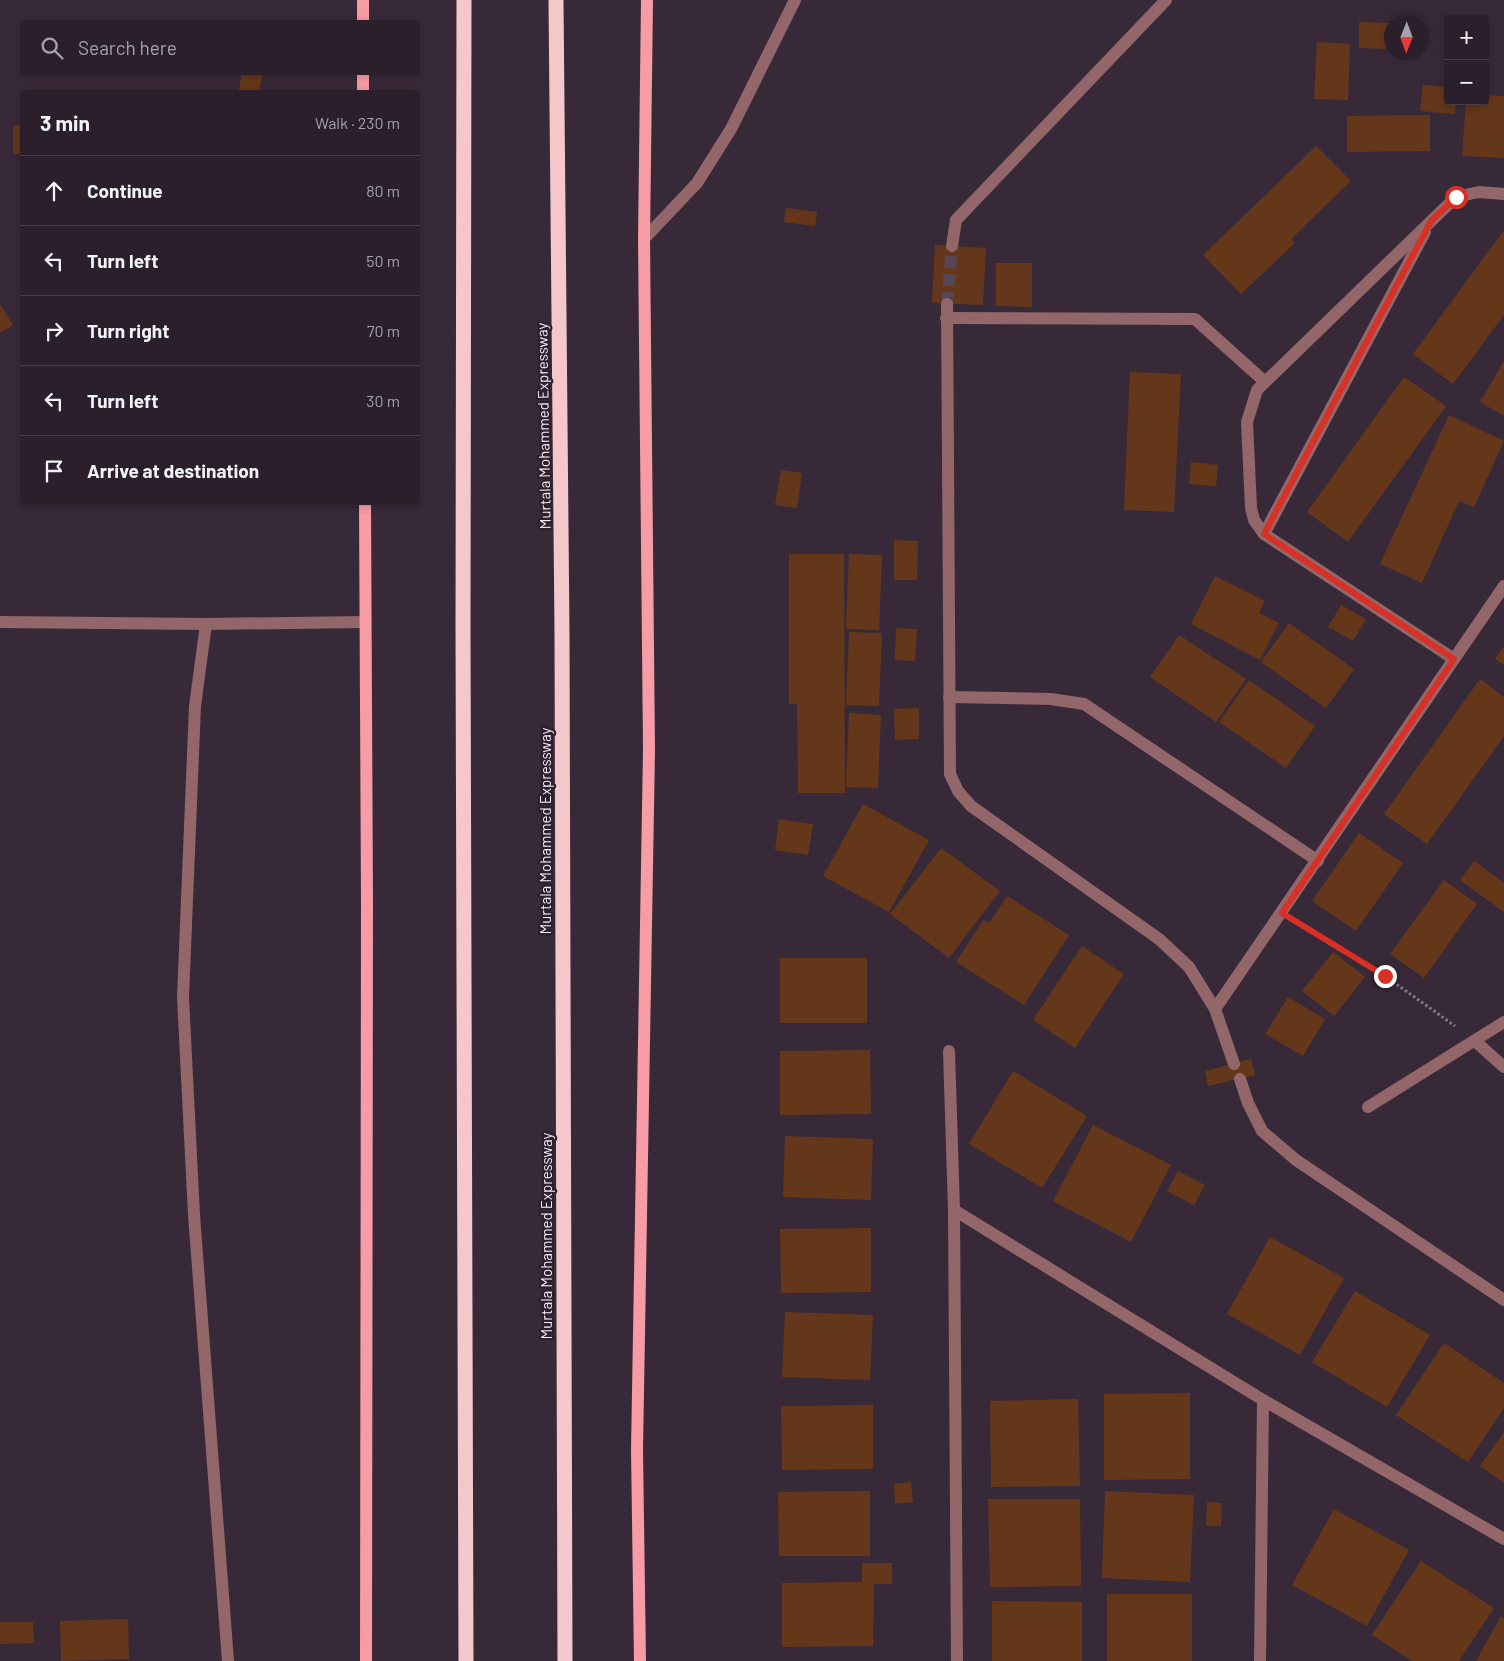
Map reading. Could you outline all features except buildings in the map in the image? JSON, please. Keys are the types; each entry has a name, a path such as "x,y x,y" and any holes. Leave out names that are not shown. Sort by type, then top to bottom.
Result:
{"highway":[{"path":"464,0 463,628 466,1661"},
{"name":"Murtala Mohammed Expressway","path":"556,0 562,633 565,1661"}],"main road":[{"path":"363,0 363,20"},
{"path":"640,1661 637,1450 649,750 644,239 647,0"},
{"path":"363,75 363,90"},
{"path":"365,505 367,903 366,1661"}],"street":[{"path":"644,239 702,175 731,129 794,0"},
{"path":"952,246 956,220 1166,0"},
{"path":"1454,659 1264,534 1254,520 1251,508 1247,422 1257,390 1264,382 1456,197 1464,193 1504,194"},
{"path":"1264,534 1431,221"},
{"path":"947,304 950,774 958,791 971,806 1159,940 1189,967 1215,1009 1234,1064"},
{"path":"946,318 1195,319 1264,382"},
{"path":"1215,1009 1318,861 1504,586"},
{"path":"0,622 206,624 365,622"},
{"path":"206,624 195,706 183,997 194,1216 228,1661"},
{"path":"949,697 1051,698 1084,704 1318,861"},
{"path":"1368,1108 1504,1022"},
{"path":"1476,1041 1504,1067"},
{"path":"950,1051 954,1210 957,1661"},
{"path":"1240,1079 1248,1103 1262,1131 1296,1160 1504,1300"},
{"path":"954,1210 1263,1400 1504,1538"},
{"path":"1260,1661 1263,1400"}],"path":[{"path":"1282,913 1385,976 1476,1041"}],"tunnel":[{"path":"947,304 952,246"}],"route":[{"path":"1385,976 1282,913 1454,659 1264,534 1431,221 1456,197"}]}
